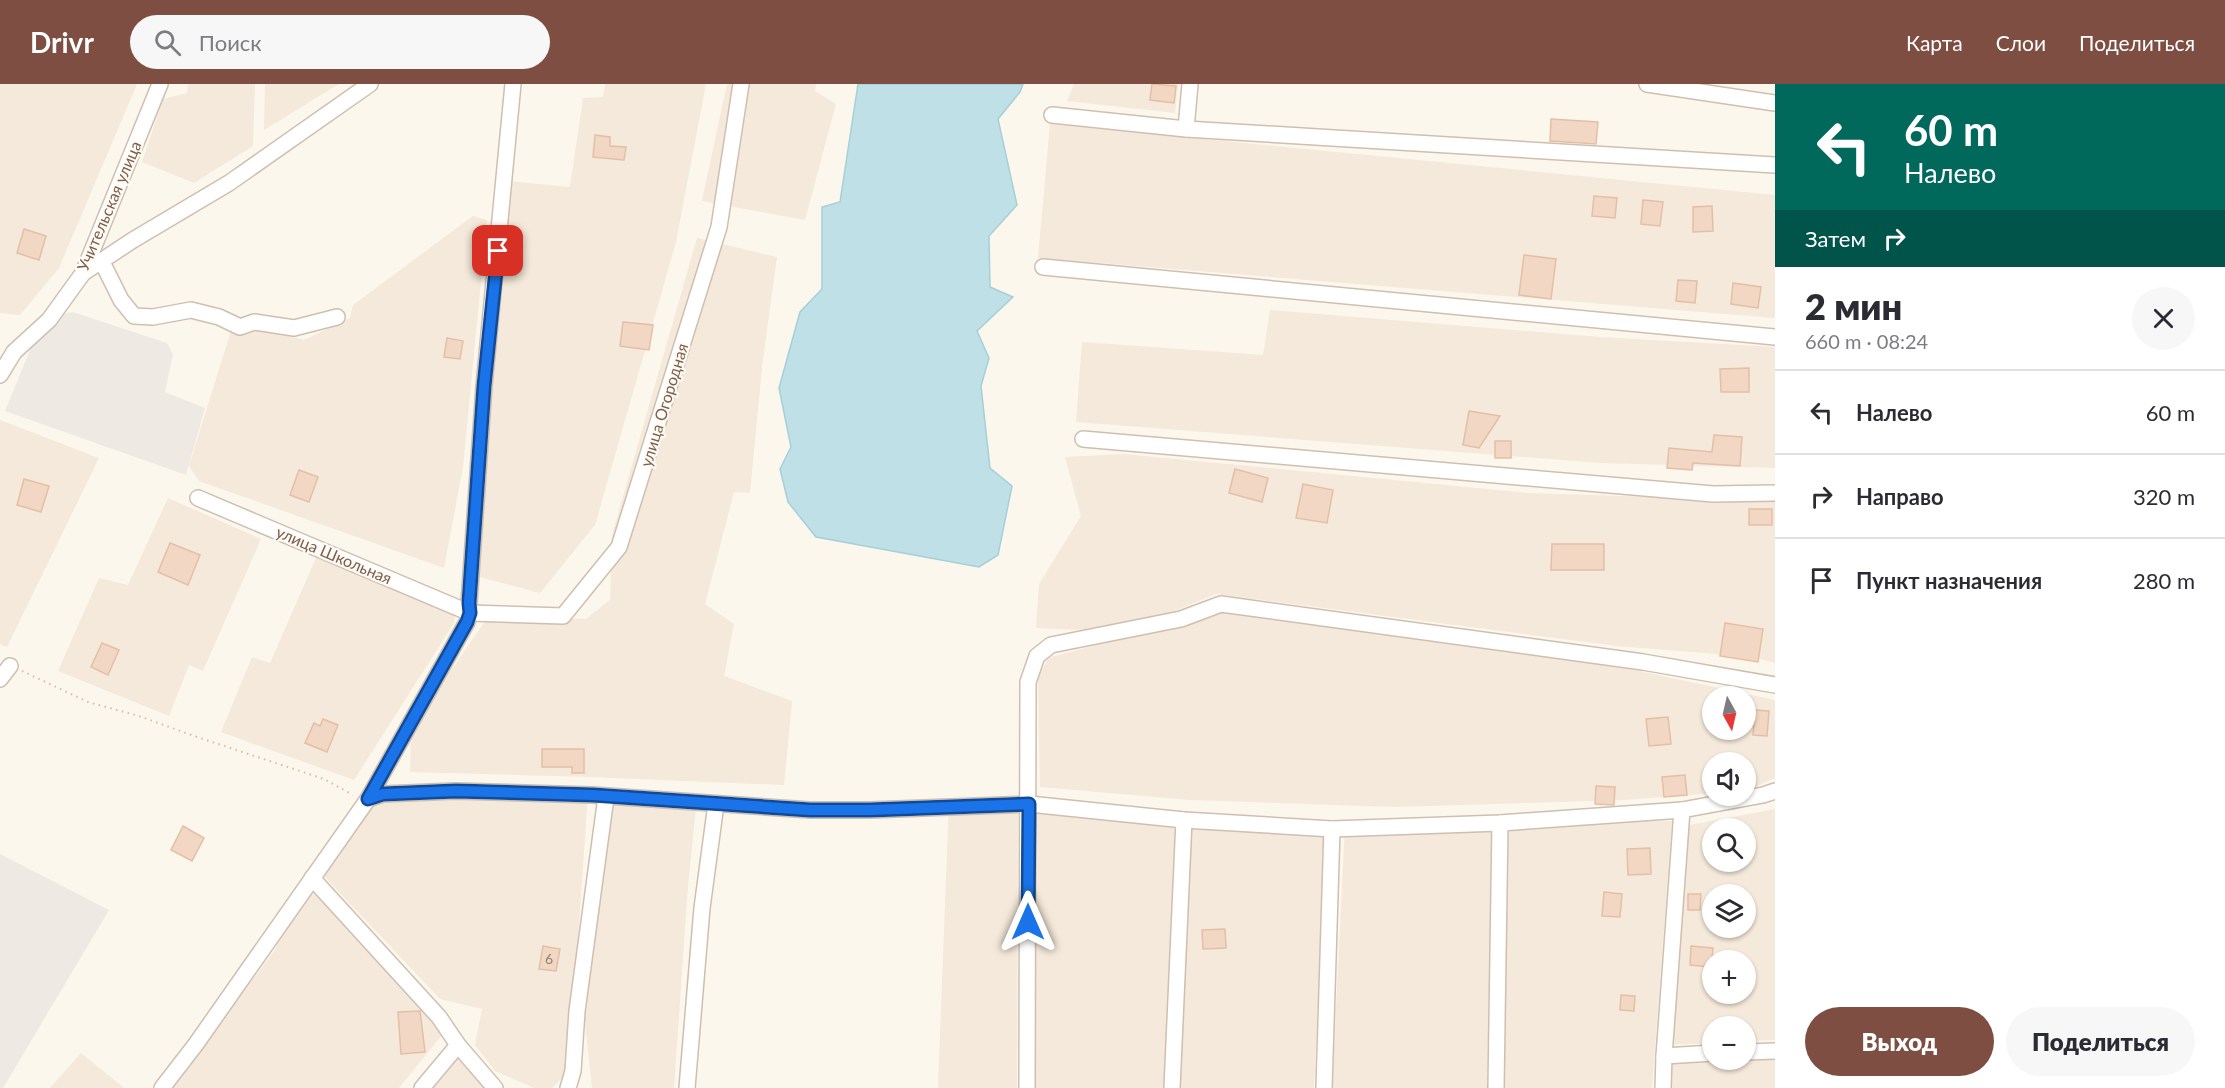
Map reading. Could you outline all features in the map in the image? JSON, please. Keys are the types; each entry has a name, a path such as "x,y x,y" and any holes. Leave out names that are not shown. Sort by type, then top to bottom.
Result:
{"street":[{"name":"Учительская улица","path":"0,375 14,352 49,320 83,273 160,84"},
{"path":"83,273 133,240 229,183 370,84"},
{"path":"162,1088 196,1044 368,799 467,622 470,613 484,386 513,84"},
{"name":"улица Огородная","path":"470,613 564,616 619,547 720,226 741,84"},
{"path":"1186,129 1190,84"},
{"path":"1647,84 1775,103"},
{"path":"1052,115 1186,129 1775,165"},
{"path":"102,262 120,300 134,316 153,317 191,310 219,317 240,327 254,322 294,328 337,318"},
{"path":"1043,267 1775,337"},
{"path":"1083,439 1713,494 1775,493"},
{"name":"улица Школьная","path":"198,498 470,613"},
{"path":"1027,1088 1028,682 1037,656 1051,645 1181,619 1221,604 1643,662 1775,685"},
{"path":"0,679 10,666"},
{"path":"368,799 383,794 456,791 593,795 810,810 1029,804 1184,820 1332,829 1500,823 1682,810 1763,795 1775,790"},
{"path":"568,1088 573,1071 578,1011 606,797"},
{"path":"687,1088 702,908 716,804"},
{"path":"1664,1088 1664,1056 1682,810"},
{"path":"1172,1088 1184,820"},
{"path":"1496,1088 1500,823"},
{"path":"1324,1088 1332,829"},
{"path":"312,878 439,1017 458,1045 495,1088"},
{"path":"422,1088 458,1045"},
{"path":"1756,1052 1775,1051"},
{"path":"1664,1056 1702,1054"}],"path":[{"path":"10,666 88,702 139,716 324,779 352,795 368,799"}],"shaded area":[{"path":"0,84 137,84 59,268 20,315 0,313"},
{"path":"188,84 255,84 253,146 194,183 142,162 163,99 187,93"},
{"path":"265,84 339,84 264,130"},
{"path":"605,84 706,84 676,242 595,525 540,593 472,575 507,181 570,187 583,98 603,97"},
{"path":"727,84 816,84 815,91 836,104 805,220 702,201"},
{"path":"1074,84 1178,84 1175,113 1067,101"},
{"path":"1050,124 1775,195 1775,318 1038,258"},
{"path":"473,216 487,220 463,467 444,568 199,481 189,466 234,321 304,340 350,318 353,305"},
{"path":"697,238 777,257 762,367 750,493 734,492 705,604 734,624 724,676 792,701 784,785 410,772 411,728 488,617 586,619 610,600 612,535"},
{"path":"1270,310 1600,337 1775,347 1775,468 1601,463 1076,422 1082,342 1263,355"},
{"path":"73,312 167,343 173,354 165,392 205,408 186,475 5,411 35,338 58,315"},
{"path":"0,420 99,458 7,647 0,644"},
{"path":"1124,454 1529,493 1775,501 1775,663 1753,657 1617,646 1216,594 1165,615 1080,630 1036,628 1039,584 1081,516 1065,457"},
{"path":"168,498 261,539 203,671 189,665 169,716 58,671 99,578 128,585"},
{"path":"316,558 455,613 454,623 354,780 221,732 252,657 270,663"},
{"path":"1223,611 1359,627 1639,671 1709,686 1702,686 1702,740 1756,740 1756,696 1775,700 1775,778 1756,787 1756,752 1702,752 1702,794 1625,800 1396,807 1190,800 1040,787 1038,678 1048,658"},
{"path":"391,786 588,792 569,1071 552,1088 534,1088 495,1071 475,1045 482,1009 440,999 321,873 370,796"},
{"path":"607,792 697,798 688,886 674,1088 592,1088 584,1013"},
{"path":"949,799 1018,802 1017,1088 938,1088"},
{"path":"1035,805 1179,822 1166,1088 1033,1088"},
{"path":"1775,809 1775,1040 1756,1041 1756,1016 1702,1016 1702,1043 1667,1045 1679,855 1690,825 1702,823 1702,872 1756,872 1756,818 1727,818"},
{"path":"1191,819 1326,830 1314,1088 1179,1088"},
{"path":"1672,821 1652,1088 1500,1088 1502,822"},
{"path":"1493,822 1487,1088 1332,1088 1345,827"},
{"path":"0,854 109,910 3,1088 0,1088"},
{"path":"321,892 446,1030 399,1088 172,1088 274,951 299,898"},
{"path":"452,1042 495,1088 415,1088"},
{"path":"81,1053 124,1088 50,1088"},
{"path":"1775,1059 1775,1088 1670,1088 1671,1063 1702,1062 1702,1070 1756,1070 1756,1060"}],"water":[{"path":"858,84 1023,84 1020,92 998,119 1017,205 989,236 990,287 1013,297 977,331 989,358 981,386 990,468 1012,486 998,555 979,567 816,537 788,502 780,469 791,447 779,388 800,312 822,289 822,207 840,202"}],"building":[{"path":"1152,84 1176,86 1174,103 1150,100"},
{"path":"1551,119 1598,122 1596,144 1550,141"},
{"path":"595,135 610,137 610,146 626,147 624,160 593,157"},
{"path":"1594,196 1617,198 1615,218 1592,216"},
{"path":"1643,200 1663,202 1660,226 1641,224"},
{"path":"1712,206 1713,231 1693,232 1693,207"},
{"path":"24,229 46,236 39,260 17,253"},
{"path":"1524,255 1556,259 1551,299 1519,295"},
{"path":"1678,280 1697,281 1695,303 1676,301"},
{"path":"1733,283 1761,287 1758,308 1731,304"},
{"path":"623,322 653,325 649,350 620,346"},
{"path":"447,338 463,341 460,359 444,357"},
{"path":"1749,368 1749,392 1721,392 1720,369"},
{"path":"1469,411 1500,416 1479,448 1463,445"},
{"path":"1714,435 1742,437 1740,466 1693,463 1692,470 1667,468 1669,448 1712,452"},
{"path":"1495,441 1511,441 1511,458 1495,458"},
{"path":"1235,469 1268,478 1262,502 1229,493"},
{"path":"299,470 318,477 309,502 290,495"},
{"path":"24,479 49,486 41,512 17,505"},
{"path":"1303,484 1333,490 1327,523 1296,518"},
{"path":"1749,509 1772,509 1772,525 1749,525"},
{"path":"170,543 200,555 188,585 158,572"},
{"path":"1552,544 1604,544 1604,570 1551,570"},
{"path":"1725,623 1763,629 1758,662 1720,656"},
{"path":"102,643 119,650 108,675 91,667"},
{"path":"1756,710 1769,711 1767,736 1756,735"},
{"path":"1668,717 1671,744 1649,746 1646,719"},
{"path":"323,719 338,725 327,752 305,743 314,723 320,726"},
{"path":"542,749 584,749 584,773 572,773 572,767 542,767"},
{"path":"1685,775 1687,795 1664,797 1662,777"},
{"path":"1596,786 1615,787 1614,805 1595,804"},
{"path":"183,826 204,838 192,861 171,850"},
{"path":"1650,848 1651,874 1628,875 1627,849"},
{"path":"1604,892 1622,894 1620,917 1602,916"},
{"path":"1688,894 1701,894 1700,910 1688,910"},
{"path":"1225,929 1226,948 1203,949 1202,930"},
{"path":"543,946 560,949 556,971 539,969"},
{"path":"1691,946 1713,948 1713,950 1702,950 1702,966 1690,965"},
{"path":"1621,995 1635,996 1634,1011 1620,1010"},
{"path":"420,1011 425,1052 401,1054 398,1012"}],"route":[{"path":"498,251 484,386 470,613 368,799 383,794 456,791 593,795 810,810 1029,804 1028,922"}]}
